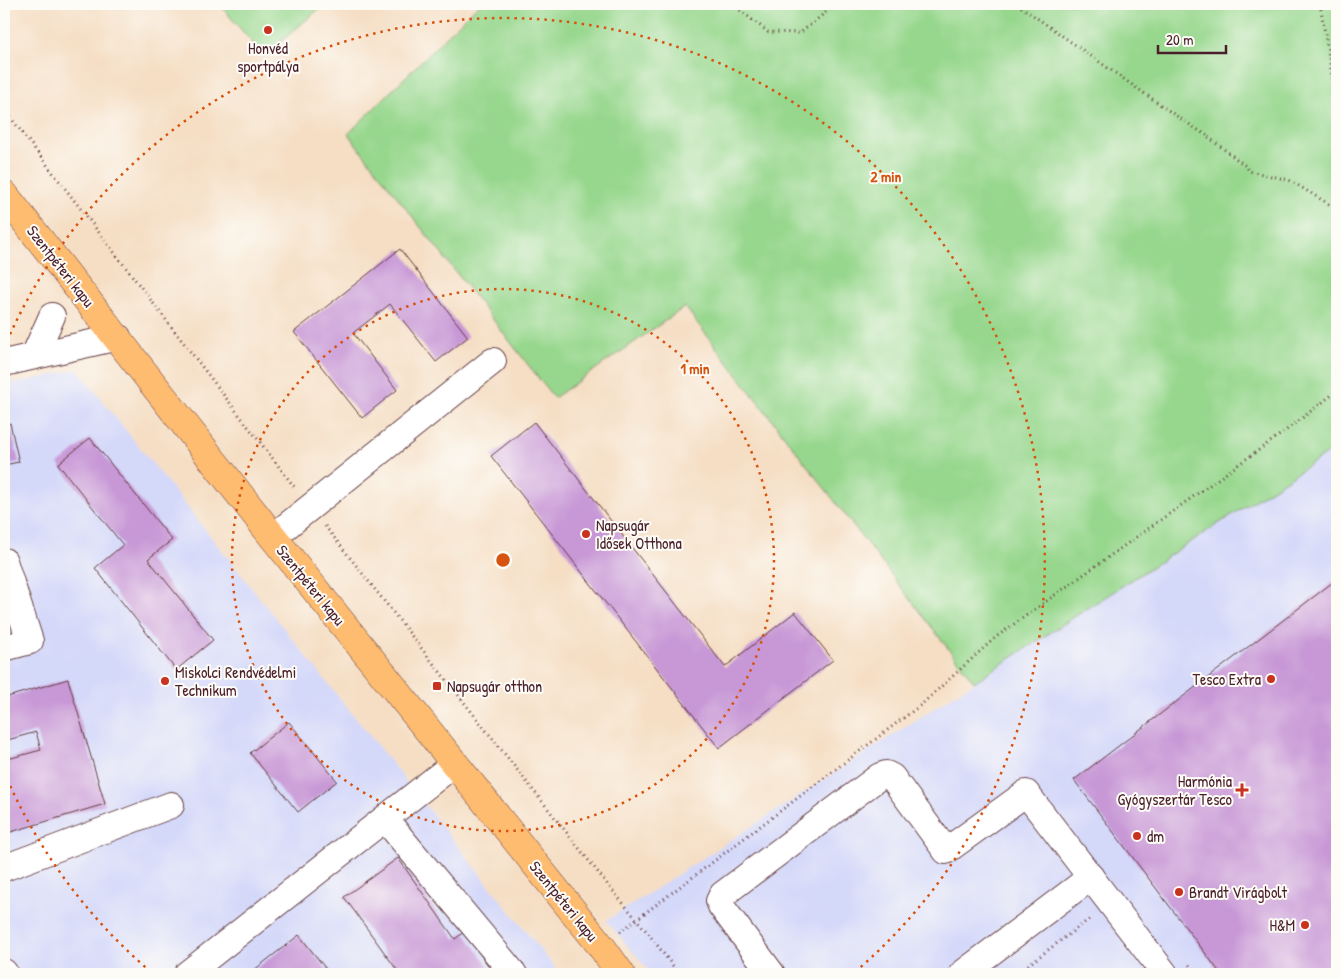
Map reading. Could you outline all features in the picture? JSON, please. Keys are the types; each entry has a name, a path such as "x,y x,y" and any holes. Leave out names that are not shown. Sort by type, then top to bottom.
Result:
{"main road":[{"name":"Szentpéteri kapu","path":"4,194 273,537 601,946 621,974"}],"lane":[{"path":"34,356 52,316"},
{"path":"4,363 118,337"},
{"path":"273,537 493,361"},
{"path":"4,561 30,641 4,648"},
{"path":"188,974 454,764"},
{"path":"772,974 721,906 719,901 722,895 880,776 886,774 892,777 946,851 1026,793 1166,974"},
{"path":"4,868 171,805"},
{"path":"385,819 514,974"},
{"path":"962,974 1091,878"}],"path":[{"path":"732,4 768,32 800,33 836,4"},
{"path":"1017,4 1209,137 1247,167 1248,171 1289,180 1337,208"},
{"path":"1320,4 1337,104"},
{"path":"601,946 922,704 996,637 1284,432 1337,391"},
{"path":"1016,974 1111,903"},
{"path":"637,920 679,974"}],"shaded area":[{"name":"Miskolci Rendvédelmi Technikum","path":"77,369 560,974 4,974 4,370 15,384"},
{"path":"1337,447 1337,974 652,974 606,921"}],"green space":[{"name":"Honvéd sportpálya","path":"219,4 325,4 264,56"},
{"path":"479,4 1337,4 1337,447 974,682 685,307 554,398 348,134"}],"building":[{"path":"400,249 468,337 436,362 390,304 353,333 397,390 362,418 294,332"},
{"name":"Napsugár Idősek Otthona","path":"534,422 725,667 795,612 833,660 719,748 491,456"},
{"path":"10,423 19,462 4,465 4,425"},
{"path":"90,438 172,540 148,559 213,640 176,670 95,568 123,545 58,464"},
{"name":"Tesco Extra","path":"1337,579 1337,974 1221,974 1074,780"},
{"path":"68,679 105,804 4,834 4,760 41,750 36,732 4,741 4,698"},
{"path":"289,722 337,781 298,812 250,753"},
{"path":"398,858 455,939 464,932 493,972 490,974 437,974 434,970 429,974 400,974 344,897"},
{"path":"299,935 330,974 249,974"}],"place":[{"name":"Honvéd sportpálya","path":"268,30"},
{"name":"Napsugár Idősek Otthona","path":"586,534"},
{"name":"Tesco Extra","path":"1271,679"},
{"name":"Miskolci Rendvédelmi Technikum","path":"165,681"},
{"name":"Napsugár otthon","path":"437,686"},
{"name":"Harmónia Gyógyszertár Tesco","path":"1242,790"},
{"name":"dm","path":"1137,836"},
{"name":"Brandt Virágbolt","path":"1179,892"},
{"name":"H&M","path":"1305,925"}]}
